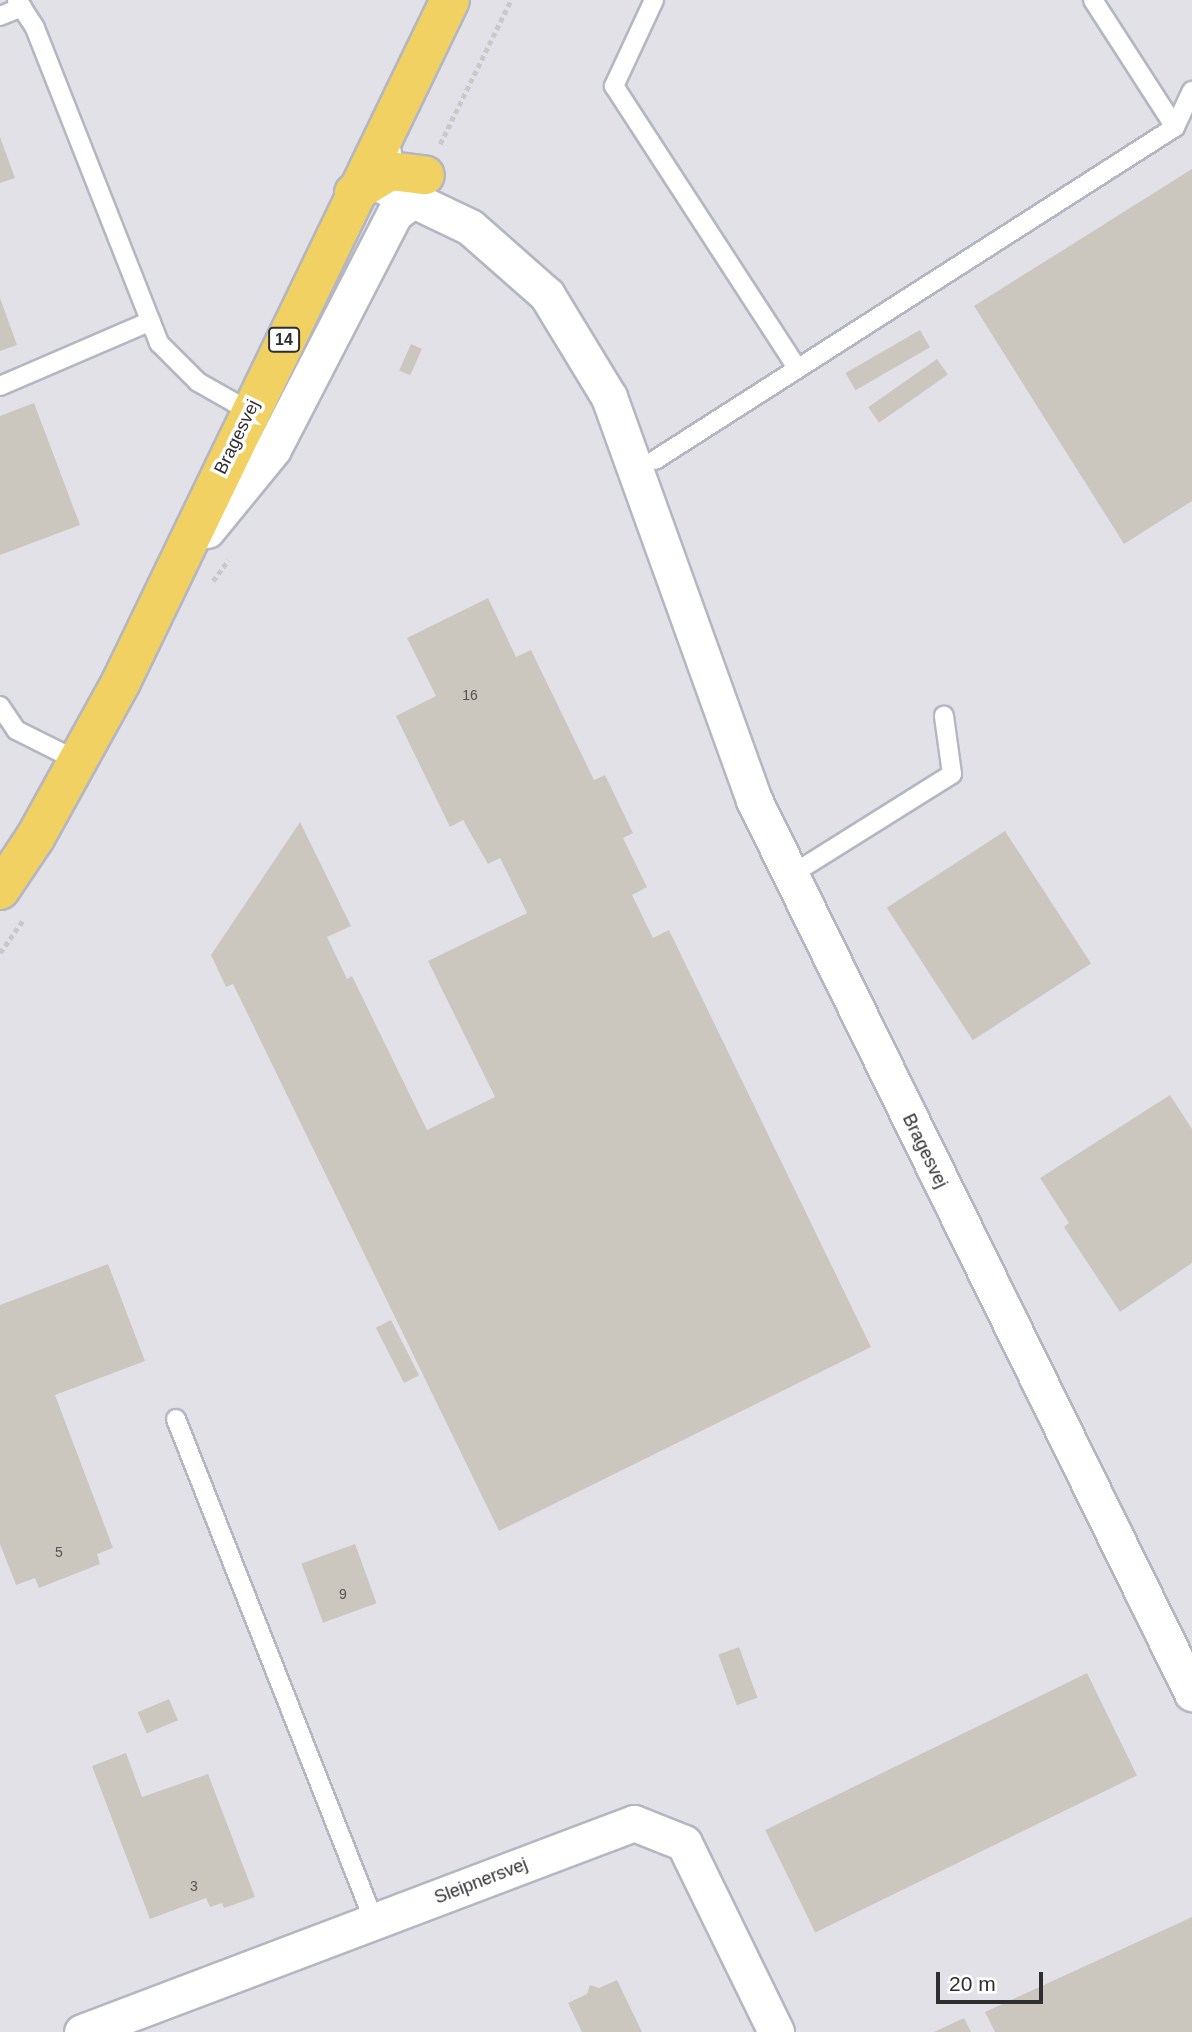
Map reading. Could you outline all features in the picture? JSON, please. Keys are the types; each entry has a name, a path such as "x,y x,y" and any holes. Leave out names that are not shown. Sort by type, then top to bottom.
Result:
{"main road":[{"name":"Bragesvej","path":"15,900 78,761 121,682 249,411 393,177 450,0"},
{"name":"Bragesvej","path":"121,682 221,541 477,0"}],"street":[{"name":"Bragesvej","path":"461,0 377,163 393,177 470,227 515,263 547,295 577,339 618,418 754,800 1192,1693"},
{"name":"Bragesvej","path":"393,177 520,236 566,284 625,381 654,460 683,599"},
{"name":"Sleipnersvej","path":"82,2032 634,1823 684,1843 776,2032"}],"lane":[{"path":"654,0 614,86 796,366"},
{"path":"1093,0 1175,127"},
{"path":"0,16 20,3 35,28 159,343 198,382 249,411"},
{"path":"654,460 796,366 1175,127 1192,91"},
{"path":"0,386 151,321"},
{"path":"0,706 16,730 78,761"},
{"path":"791,875 952,774 944,716"},
{"path":"176,1419 374,1922"}],"path":[{"path":"393,177 510,0"},
{"path":"211,585 221,541"},
{"path":"0,953 15,900"}],"shaded area":[{"path":"0,0 1192,0 1192,2032 0,2032"}],"building":[{"path":"0,137 15,178 0,183"},
{"path":"1192,169 1192,501 1124,544 974,306"},
{"path":"0,298 17,345 0,351"},
{"path":"920,330 930,347 856,390 846,373"},
{"path":"411,344 422,349 410,375 399,370"},
{"path":"937,359 948,375 879,423 868,407"},
{"path":"34,403 80,525 0,555 0,416"},
{"path":"488,598 516,657 531,650 594,780 605,775 633,833 623,838 647,887 632,895 653,938 669,930 871,1347 499,1531 233,984 226,987 211,955 300,822 351,926 327,937 347,979 352,976 427,1130 495,1097 428,961 527,913 500,858 488,864 463,820 450,827 396,716 436,696 407,638"},
{"path":"1005,831 1091,964 973,1040 887,908"},
{"path":"1170,1095 1192,1129 1192,1263 1120,1312 1064,1227 1069,1223 1040,1178"},
{"path":"108,1264 145,1361 55,1395 113,1548 97,1554 100,1564 39,1588 35,1578 16,1585 0,1544 0,1305"},
{"path":"391,1320 419,1375 404,1383 376,1328"},
{"path":"355,1544 377,1603 323,1623 301,1563"},
{"path":"739,1647 757,1698 737,1705 718,1655"},
{"path":"1087,1673 1137,1775 815,1932 765,1830"},
{"path":"169,1699 178,1720 147,1733 138,1712"},
{"path":"126,1753 142,1797 208,1774 255,1897 224,1908 222,1903 210,1907 206,1898 150,1919 92,1766"},
{"path":"1192,1917 1192,2032 995,2032 985,2012"},
{"path":"617,1980 642,2032 582,2032 568,2003 587,1994 590,1985 599,1988"},
{"path":"964,2018 971,2032 934,2032"}]}
